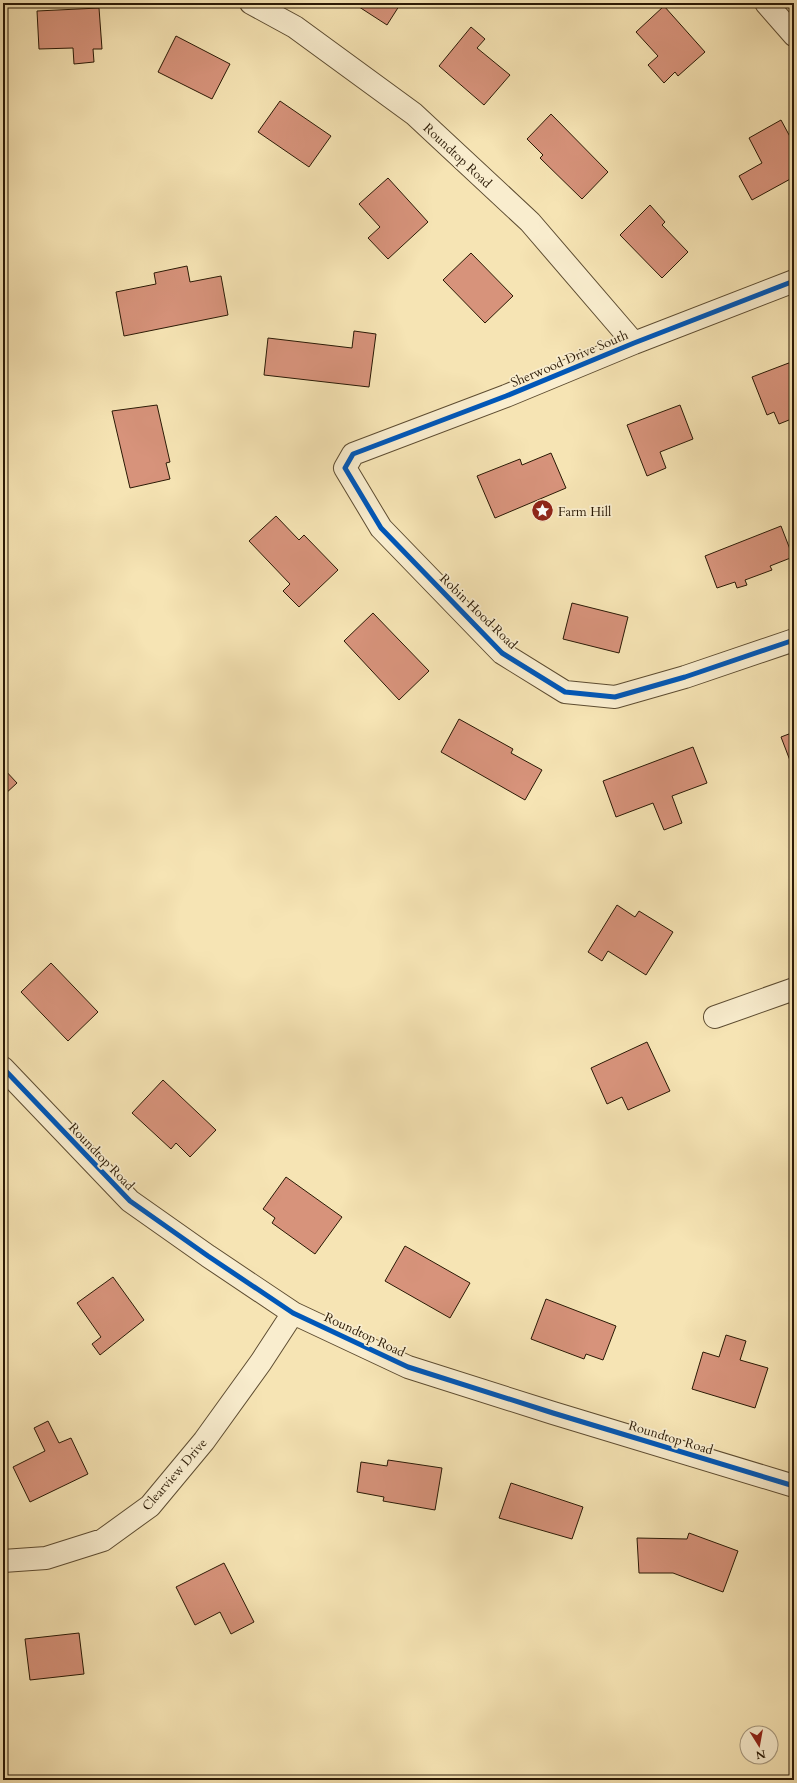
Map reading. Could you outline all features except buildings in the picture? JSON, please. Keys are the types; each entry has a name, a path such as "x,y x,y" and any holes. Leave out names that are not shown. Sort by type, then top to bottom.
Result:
{"street":[{"name":"Roundtop Road","path":"251,3 295,27 414,114 530,222 634,343"},
{"path":"766,3 794,35"},
{"name":"Sherwood Drive South","path":"353,454 506,396 634,343 794,281"},
{"name":"Robin Hood Road","path":"353,454 345,468 381,528 502,653 565,692 615,697 685,677 794,640"},
{"path":"715,1017 794,989"},
{"name":"Roundtop Road","path":"3,1068 130,1201 293,1313 408,1367 553,1413 794,1486"},
{"name":"Clearview Drive","path":"3,1561 46,1558 103,1540 150,1506 204,1441 261,1362 293,1313"}],"cycle path":[{"path":"794,281 634,343 506,396 353,454 345,468 381,528 502,653 565,692 615,697 685,677 794,640"},
{"path":"3,1068 130,1201 293,1313 408,1367 553,1413 794,1486"}],"place":[{"name":"Farm Hill","path":"542,511"}]}
